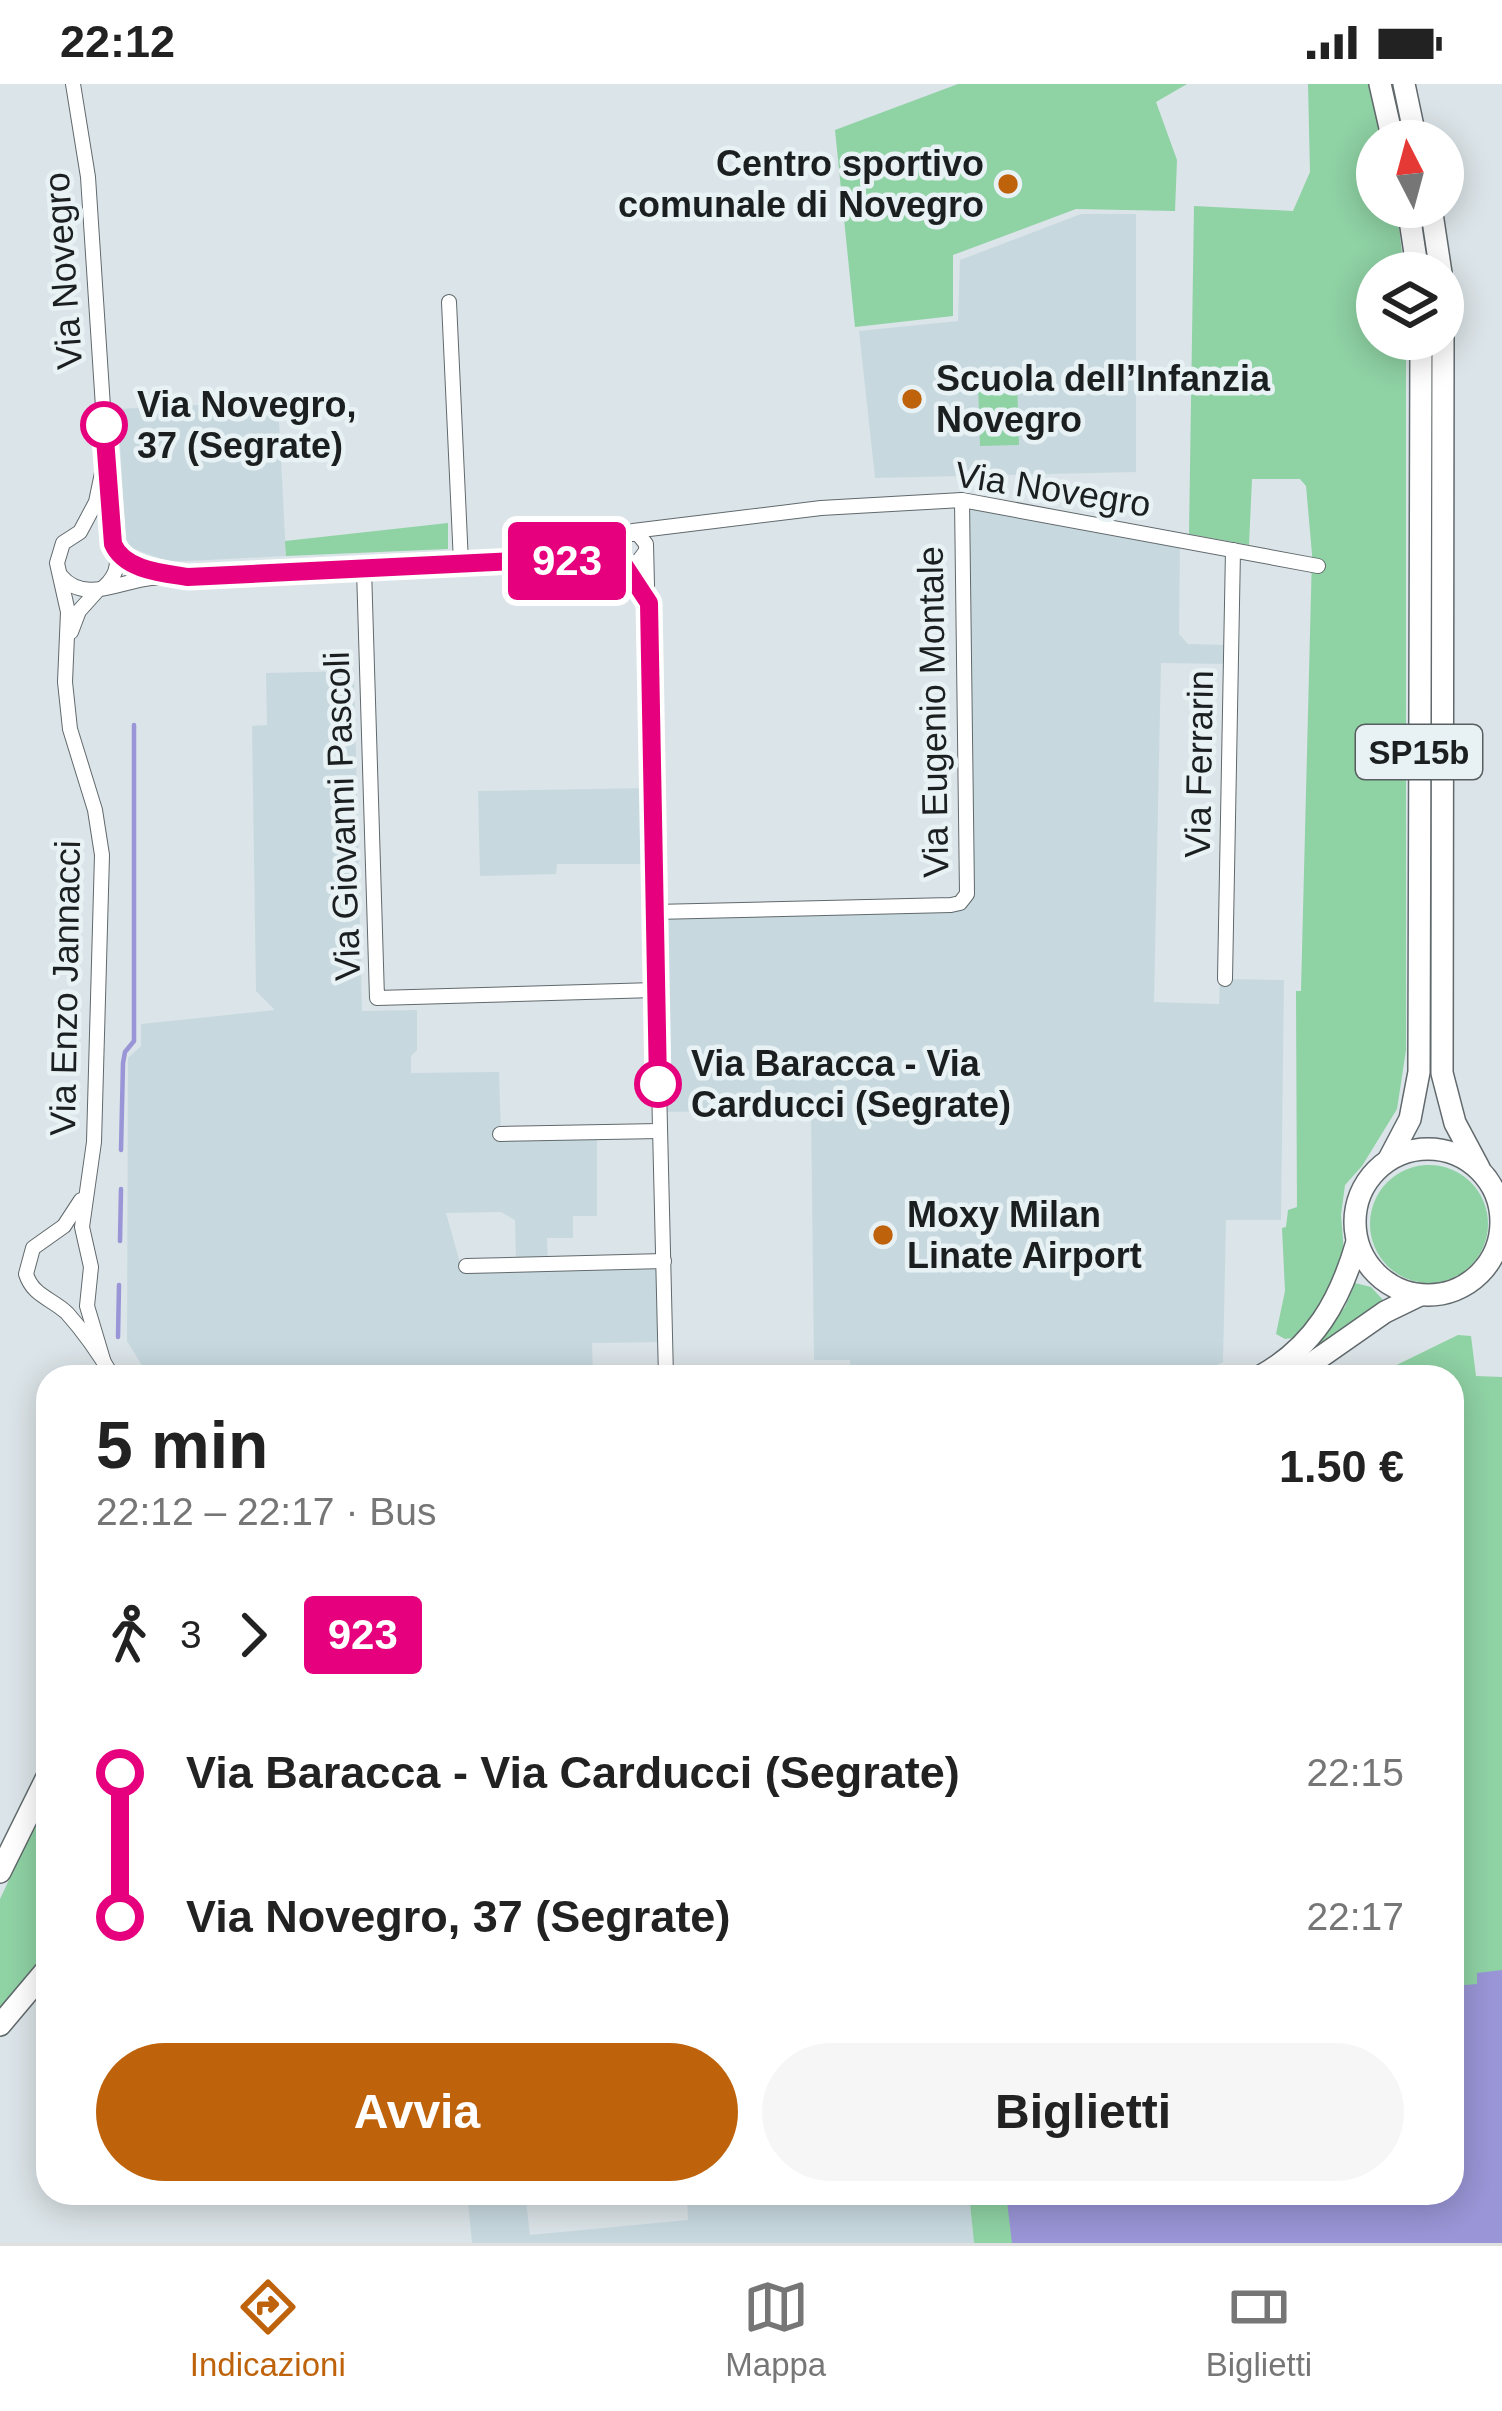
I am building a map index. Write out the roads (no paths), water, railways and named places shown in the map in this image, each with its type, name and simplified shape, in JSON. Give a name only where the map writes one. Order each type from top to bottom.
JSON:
[{"type":"main road","points":[[1380,84],[1388,120]]},
{"type":"main road","points":[[1404,84],[1412,120]]},
{"type":"main road","name":"SP15b","points":[[1278,1365],[1297,1353],[1323,1322],[1342,1287],[1357,1243],[1354,1216],[1361,1189],[1389,1159],[1410,1119],[1419,1072],[1420,360]]},
{"type":"main road","name":"SP15b","points":[[1309,1365],[1384,1312],[1420,1295],[1465,1285],[1497,1248],[1501,1232],[1498,1200],[1455,1123],[1442,1073],[1443,360]]},
{"type":"main road","points":[[1389,1159],[1420,1148],[1437,1149],[1479,1168]]},
{"type":"main road","points":[[1357,1243],[1381,1278],[1420,1295]]},
{"type":"main road","points":[[0,1872],[36,1799]]},
{"type":"main road","points":[[0,2025],[36,1982]]},
{"type":"street","name":"Via Novegro","points":[[74,84],[88,178],[116,549],[116,573],[102,588]]},
{"type":"street","points":[[449,302],[461,563]]},
{"type":"street","name":"Via Novegro","points":[[80,532],[97,502],[106,454]]},
{"type":"street","name":"Via Novegro","points":[[536,560],[625,532],[821,508],[962,500],[1318,566]]},
{"type":"street","name":"Via Eugenio Montale","points":[[654,912],[960,903],[967,894],[962,500]]},
{"type":"street","name":"Via Novegro","points":[[646,548],[664,534],[704,522]]},
{"type":"street","name":"Via Novegro","points":[[188,577],[144,568],[96,531],[69,537],[60,549],[62,576],[79,590],[142,579],[188,577],[364,569],[536,560],[620,561]]},
{"type":"street","points":[[649,603],[613,546],[625,532],[640,535],[646,548],[649,603],[666,1365]]},
{"type":"street","points":[[620,561],[635,564],[646,548]]},
{"type":"street","name":"Via Ferrarin","points":[[1225,980],[1233,550]]},
{"type":"street","name":"Via Giovanni Pascoli","points":[[364,569],[377,998],[656,989]]},
{"type":"street","name":"Via Enzo Jannacci","points":[[62,576],[69,637],[65,682],[70,729],[95,810],[101,855],[94,1142],[82,1227],[92,1267],[86,1286],[90,1319],[107,1365]]},
{"type":"street","points":[[69,637],[80,611],[102,588]]},
{"type":"street","points":[[500,1134],[659,1131]]},
{"type":"street","name":"Via Enzo Jannacci","points":[[87,1190],[69,1220],[33,1248],[26,1268],[33,1289],[72,1319],[105,1365]]},
{"type":"street","points":[[50,1237],[71,1238],[84,1248]]},
{"type":"street","points":[[466,1266],[664,1261]]},
{"type":"street","points":[[52,1301],[74,1298],[86,1286]]},
{"type":"waterway","points":[[121,1150],[123,1063],[134,1041],[134,725]]},
{"type":"waterway","points":[[120,1241],[121,1189]]},
{"type":"waterway","points":[[118,1337],[119,1285]]},
{"type":"place","name":"Centro sportivo comunale di Novegro","points":[[1008,184]]},
{"type":"place","name":"Scuola dell’Infanzia Novegro","points":[[912,399]]},
{"type":"place","name":"Via Novegro, 37 (Segrate)","points":[[104,425]]},
{"type":"place","name":"Via Baracca - Via Carducci (Segrate)","points":[[658,1084]]},
{"type":"place","name":"Moxy Milan Linate Airport","points":[[883,1235]]}]
